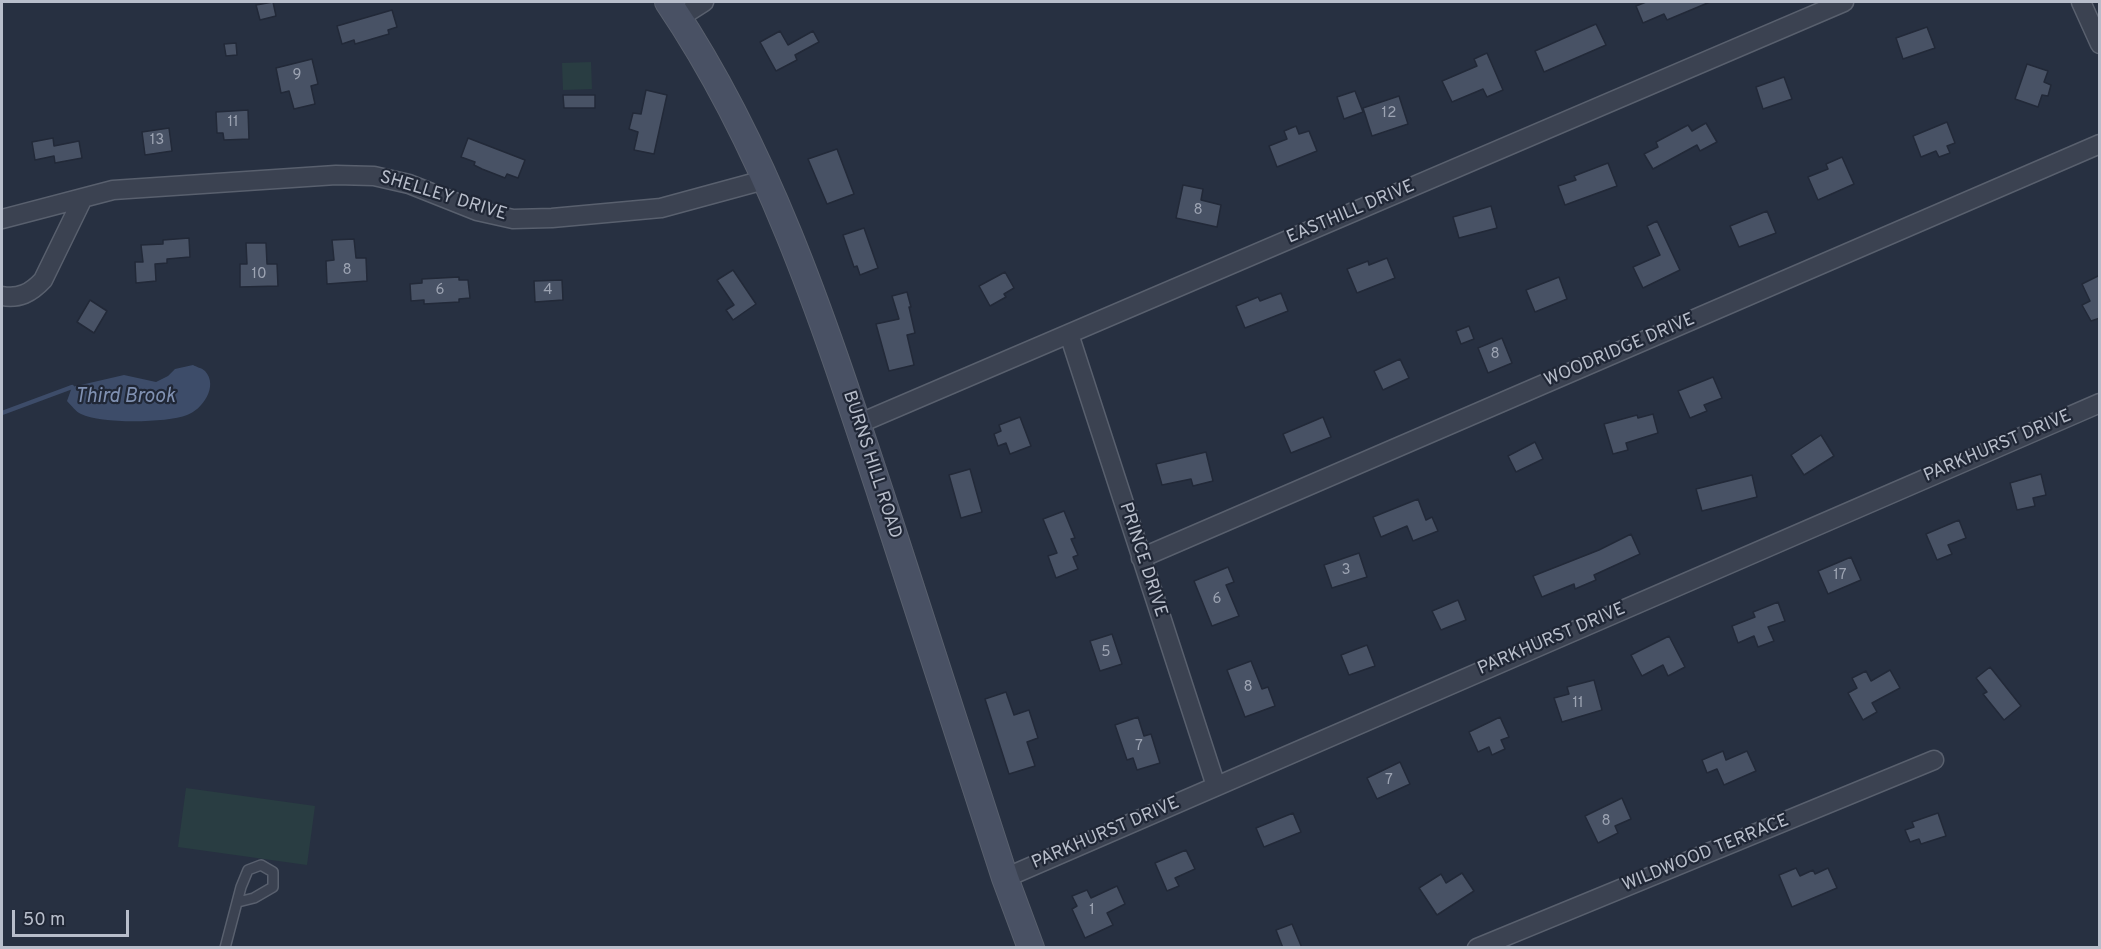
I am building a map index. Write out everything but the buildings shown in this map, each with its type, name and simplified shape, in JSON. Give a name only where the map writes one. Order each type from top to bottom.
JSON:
[{"type":"street","points":[[674,10],[704,2]]},
{"type":"street","name":"EASTHILL DRIVE","points":[[858,424],[1844,2]]},
{"type":"street","points":[[2081,2],[2100,44]]},
{"type":"street","name":"BURNS HILL ROAD","points":[[674,10],[734,115],[812,290],[1030,948]]},
{"type":"street","name":"WOODRIDGE DRIVE","points":[[1142,558],[2100,144]]},
{"type":"street","name":"SHELLEY DRIVE","points":[[2,219],[125,189],[336,175],[374,176],[409,184],[477,211],[513,219],[552,218],[661,208],[764,180]]},
{"type":"street","points":[[2,296],[10,298],[23,296],[34,290],[43,280],[83,198]]},
{"type":"street","name":"PRINCE DRIVE","points":[[1069,334],[1216,786]]},
{"type":"street","name":"PARKHURST DRIVE","points":[[1005,878],[2100,403]]},
{"type":"street","name":"WILDWOOD TERRACE","points":[[1477,948],[1934,760]]},
{"type":"lane","points":[[225,948],[241,887],[248,870],[261,865],[273,872],[273,888],[238,903]]},
{"type":"green space","points":[[591,62],[592,89],[563,90],[562,63]]},
{"type":"green space","points":[[186,788],[315,806],[307,865],[178,847]]},
{"type":"water","name":"Third Brook","points":[[193,365],[205,371],[209,377],[207,397],[193,412],[177,418],[150,421],[103,420],[81,414],[67,401],[72,387],[124,375],[156,382],[168,376],[175,369]]},
{"type":"waterway","name":"Third Brook","points":[[2,413],[72,387]]}]
